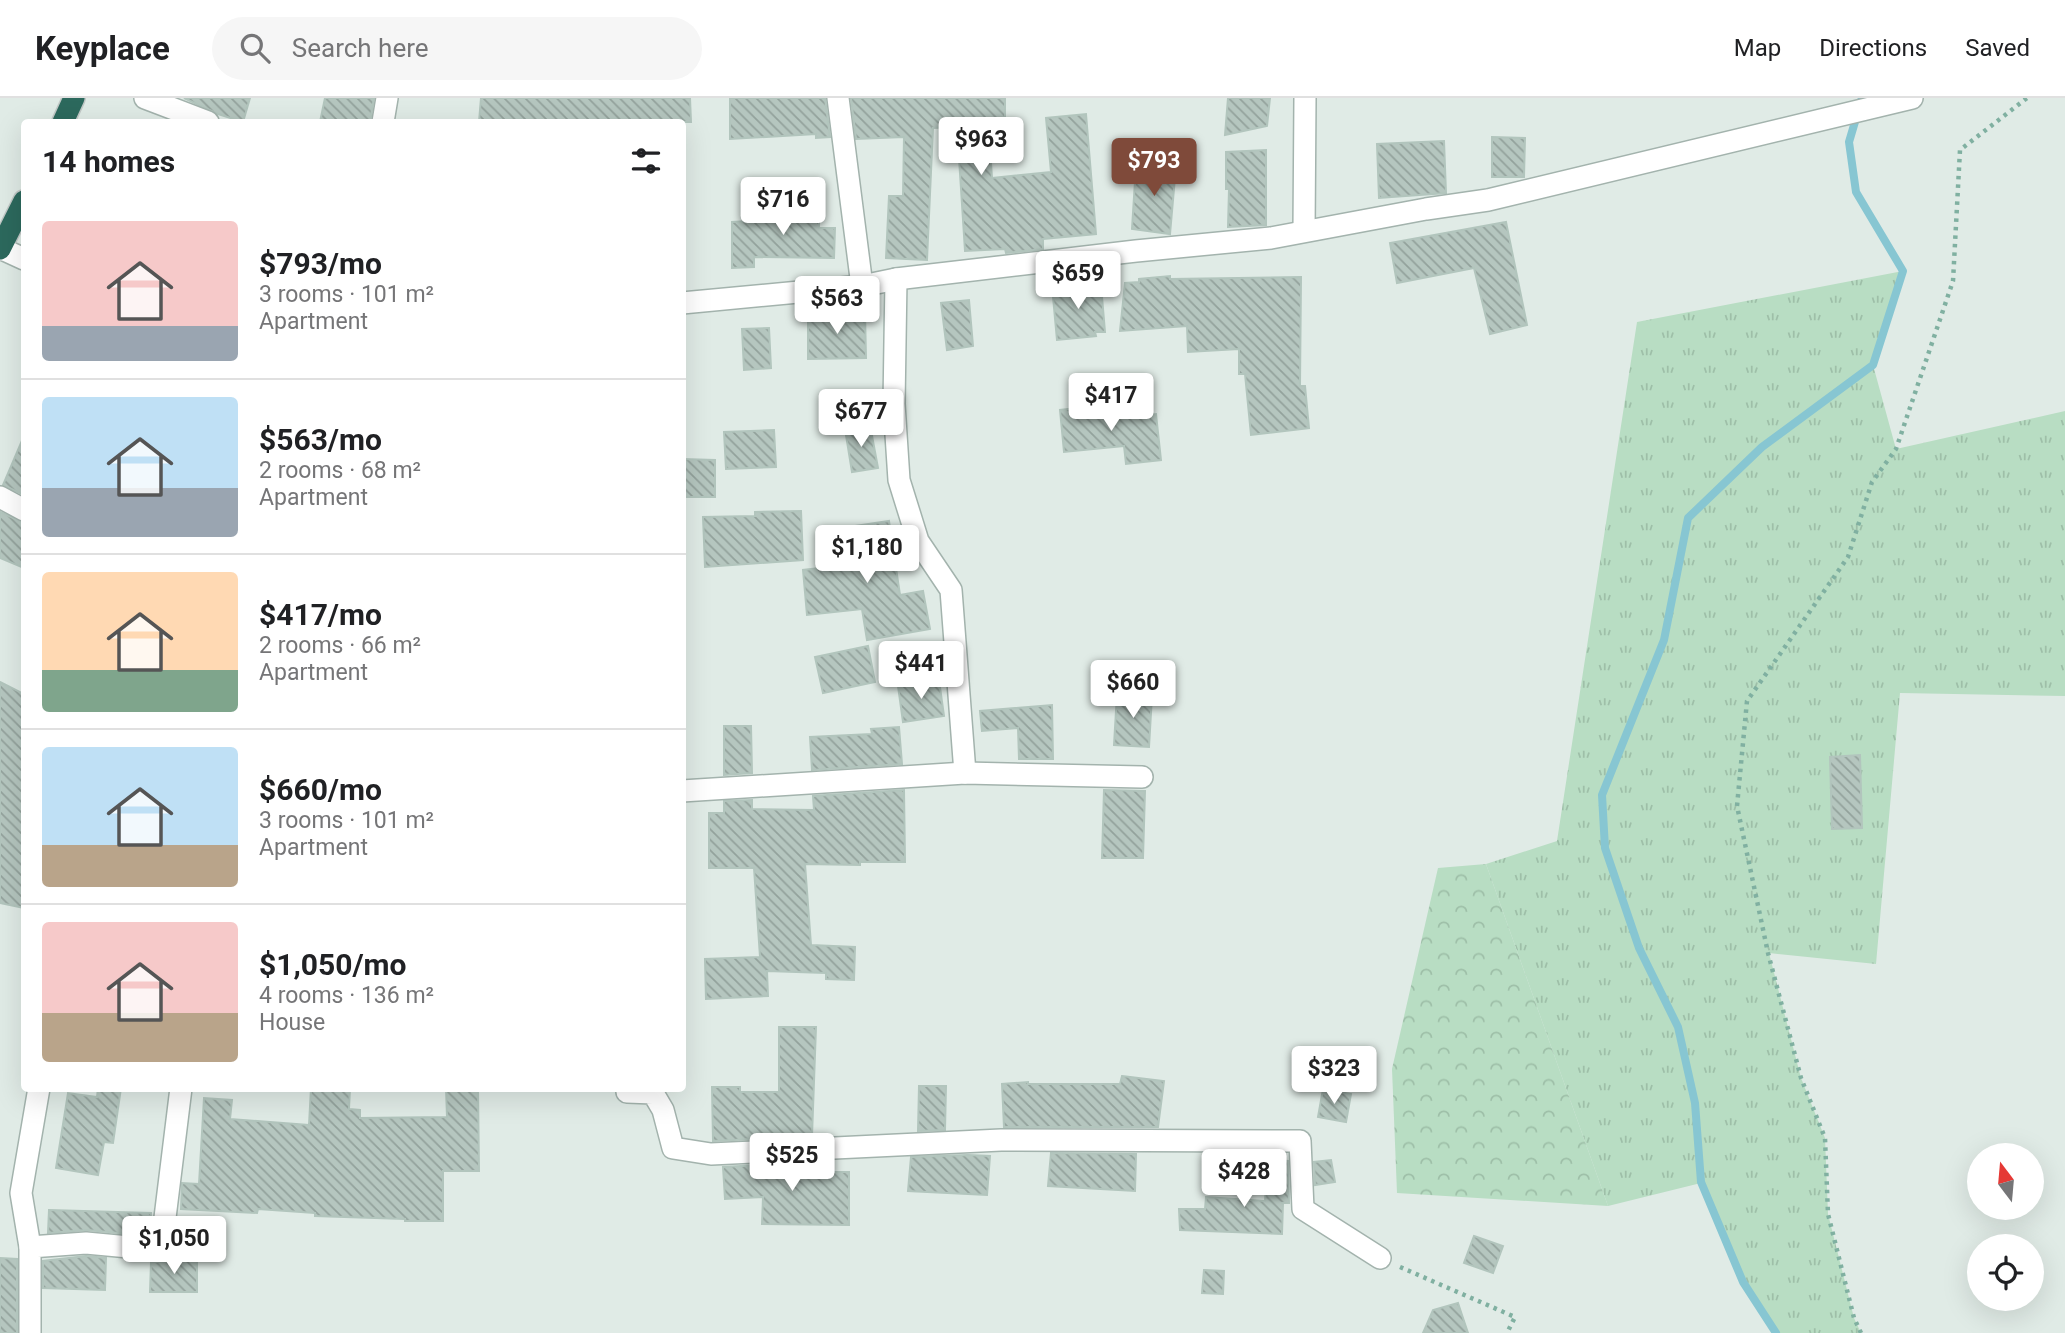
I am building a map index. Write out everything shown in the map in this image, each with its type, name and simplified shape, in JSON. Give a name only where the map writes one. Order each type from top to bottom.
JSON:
[{"type":"highway","points":[[64,119],[74,98]]},
{"type":"highway","points":[[0,248],[21,207]]},
{"type":"street","points":[[145,98],[200,119]]},
{"type":"street","points":[[384,119],[387,98]]},
{"type":"street","points":[[838,98],[862,286]]},
{"type":"street","points":[[1304,232],[1305,98]]},
{"type":"street","points":[[686,303],[862,286],[897,279],[1271,238],[1488,200],[1912,98]]},
{"type":"street","points":[[0,248],[21,258]]},
{"type":"street","points":[[897,279],[894,404],[899,480],[918,541],[951,590],[965,773]]},
{"type":"street","points":[[0,497],[21,508]]},
{"type":"street","points":[[686,791],[965,773],[1142,777]]},
{"type":"street","points":[[30,1333],[30,1247],[21,1193],[38,1092]]},
{"type":"street","points":[[30,1247],[86,1243],[161,1250],[181,1092]]},
{"type":"street","points":[[627,1092],[653,1093],[663,1110],[673,1148],[711,1154],[1001,1140],[1300,1141],[1303,1209],[1380,1258]]},
{"type":"path","points":[[1861,1333],[1854,1318],[1828,1214],[1825,1138],[1801,1078],[1768,953],[1737,806],[1747,701],[1848,557],[1872,482],[1896,449],[1953,281],[1960,150],[2027,98]]},
{"type":"path","points":[[1380,1258],[1515,1317],[1507,1333]]},
{"type":"green space","points":[[1903,271],[1873,365],[1896,449],[2065,411],[2065,696],[1900,693],[1876,964],[1769,953],[1801,1078],[1825,1138],[1828,1214],[1854,1318],[1861,1333],[1776,1333],[1743,1282],[1701,1183],[1608,1206],[1486,864],[1557,841],[1637,322]]},
{"type":"green space","points":[[1486,864],[1608,1206],[1397,1193],[1392,1069],[1438,868]]},
{"type":"building","points":[[184,98],[250,98],[244,119],[218,114]]},
{"type":"building","points":[[325,98],[374,98],[370,119],[321,119]]},
{"type":"building","points":[[481,98],[690,98],[691,122],[686,122],[686,119],[479,119]]},
{"type":"building","points":[[730,98],[825,98],[830,137],[816,138],[816,134],[730,139]]},
{"type":"building","points":[[851,98],[1005,98],[1005,118],[988,118],[992,178],[1051,172],[1046,118],[1086,114],[1096,234],[1043,239],[1043,249],[1006,253],[1005,249],[965,251],[957,127],[933,128],[927,260],[886,258],[889,196],[903,196],[904,137],[856,139]]},
{"type":"building","points":[[1228,98],[1270,98],[1267,126],[1225,135]]},
{"type":"building","points":[[1492,137],[1525,138],[1524,177],[1492,177]]},
{"type":"building","points":[[1444,141],[1446,193],[1379,198],[1377,144]]},
{"type":"building","points":[[1266,150],[1266,225],[1228,227],[1226,152]]},
{"type":"building","points":[[1136,165],[1176,166],[1170,234],[1132,229]]},
{"type":"building","points":[[784,204],[819,205],[819,228],[835,228],[834,258],[754,257],[754,267],[732,268],[732,222],[784,219]]},
{"type":"building","points":[[1506,222],[1527,325],[1490,334],[1474,268],[1397,283],[1390,243]]},
{"type":"building","points":[[1170,276],[1170,279],[1301,277],[1300,386],[1305,386],[1309,428],[1251,435],[1245,374],[1239,374],[1239,349],[1188,352],[1187,326],[1120,331],[1125,283]]},
{"type":"building","points":[[1090,282],[1091,285],[1101,285],[1105,332],[1095,332],[1096,336],[1057,340],[1052,286]]},
{"type":"building","points":[[969,300],[973,346],[947,350],[941,303]]},
{"type":"building","points":[[865,312],[866,358],[808,359],[808,313]]},
{"type":"building","points":[[769,328],[771,368],[744,370],[742,329]]},
{"type":"building","points":[[1105,405],[1107,419],[1156,414],[1161,460],[1126,464],[1124,446],[1064,452],[1060,410]]},
{"type":"building","points":[[870,425],[878,468],[852,472],[845,429]]},
{"type":"building","points":[[774,430],[776,467],[726,469],[724,432]]},
{"type":"building","points":[[21,443],[21,494],[3,485]]},
{"type":"building","points":[[686,459],[715,460],[715,497],[686,497]]},
{"type":"building","points":[[801,511],[803,560],[705,567],[703,517],[755,516],[755,512]]},
{"type":"building","points":[[0,512],[21,522],[21,567],[0,558]]},
{"type":"building","points":[[889,521],[900,595],[923,591],[930,629],[867,640],[862,609],[807,615],[803,570],[846,565],[841,528]]},
{"type":"building","points":[[868,646],[875,682],[823,693],[815,657]]},
{"type":"building","points":[[939,680],[944,716],[903,722],[898,686]]},
{"type":"building","points":[[0,682],[21,692],[21,907],[0,903]]},
{"type":"building","points":[[1117,694],[1152,696],[1149,747],[1114,745]]},
{"type":"building","points":[[1052,705],[1053,759],[1019,759],[1018,728],[982,731],[980,711]]},
{"type":"building","points":[[724,726],[751,726],[752,773],[724,775]]},
{"type":"building","points":[[899,727],[902,764],[812,770],[810,737],[872,734],[871,729]]},
{"type":"building","points":[[1860,755],[1862,828],[1832,829],[1830,757]]},
{"type":"building","points":[[904,790],[905,862],[805,864],[811,945],[855,947],[854,980],[826,979],[826,973],[767,971],[768,996],[706,999],[705,959],[760,957],[754,868],[709,868],[709,813],[724,813],[724,801],[752,800],[752,809],[814,810],[813,796]]},
{"type":"building","points":[[1104,790],[1145,791],[1143,858],[1102,858]]},
{"type":"building","points":[[779,1027],[816,1027],[812,1136],[713,1141],[712,1087],[740,1087],[740,1092],[779,1092]]},
{"type":"building","points":[[1122,1076],[1164,1081],[1158,1127],[1004,1127],[1002,1084],[1120,1084]]},
{"type":"building","points":[[919,1086],[946,1086],[945,1130],[918,1131]]},
{"type":"building","points":[[1323,1089],[1351,1094],[1346,1122],[1318,1117]]},
{"type":"building","points":[[98,1092],[120,1092],[113,1143],[104,1142],[98,1175],[56,1168],[68,1093],[97,1097]]},
{"type":"building","points":[[311,1092],[350,1092],[349,1109],[360,1110],[360,1118],[447,1117],[446,1092],[478,1092],[479,1171],[443,1171],[443,1221],[315,1216],[315,1213],[258,1209],[257,1213],[181,1209],[182,1183],[199,1184],[204,1098],[232,1100],[230,1119],[309,1125]]},
{"type":"building","points":[[1051,1153],[1136,1154],[1135,1191],[1048,1186]]},
{"type":"building","points":[[990,1156],[987,1195],[908,1191],[911,1157]]},
{"type":"building","points":[[1268,1160],[1288,1161],[1289,1203],[1283,1203],[1282,1234],[1180,1230],[1179,1209],[1205,1209],[1206,1197],[1265,1201]]},
{"type":"building","points":[[1331,1160],[1335,1182],[1315,1185],[1314,1162]]},
{"type":"building","points":[[812,1162],[811,1172],[849,1172],[849,1225],[762,1224],[763,1197],[725,1199],[723,1167]]},
{"type":"building","points":[[49,1210],[151,1213],[150,1236],[87,1230],[48,1233]]},
{"type":"building","points":[[1474,1236],[1503,1246],[1493,1273],[1464,1263]]},
{"type":"building","points":[[86,1256],[106,1258],[105,1290],[43,1288],[43,1261]]},
{"type":"building","points":[[0,1258],[17,1259],[17,1333],[0,1333]]},
{"type":"building","points":[[171,1258],[197,1259],[197,1292],[150,1292],[151,1262],[166,1262]]},
{"type":"building","points":[[1204,1270],[1224,1271],[1223,1294],[1202,1293]]},
{"type":"building","points":[[1458,1303],[1468,1333],[1423,1333],[1433,1310]]},
{"type":"waterway","points":[[1776,1333],[1743,1282],[1701,1182],[1695,1103],[1678,1027],[1639,948],[1605,848],[1602,795],[1664,640],[1688,518],[1762,447],[1873,365],[1903,271],[1856,192],[1849,142],[1862,98]]}]
